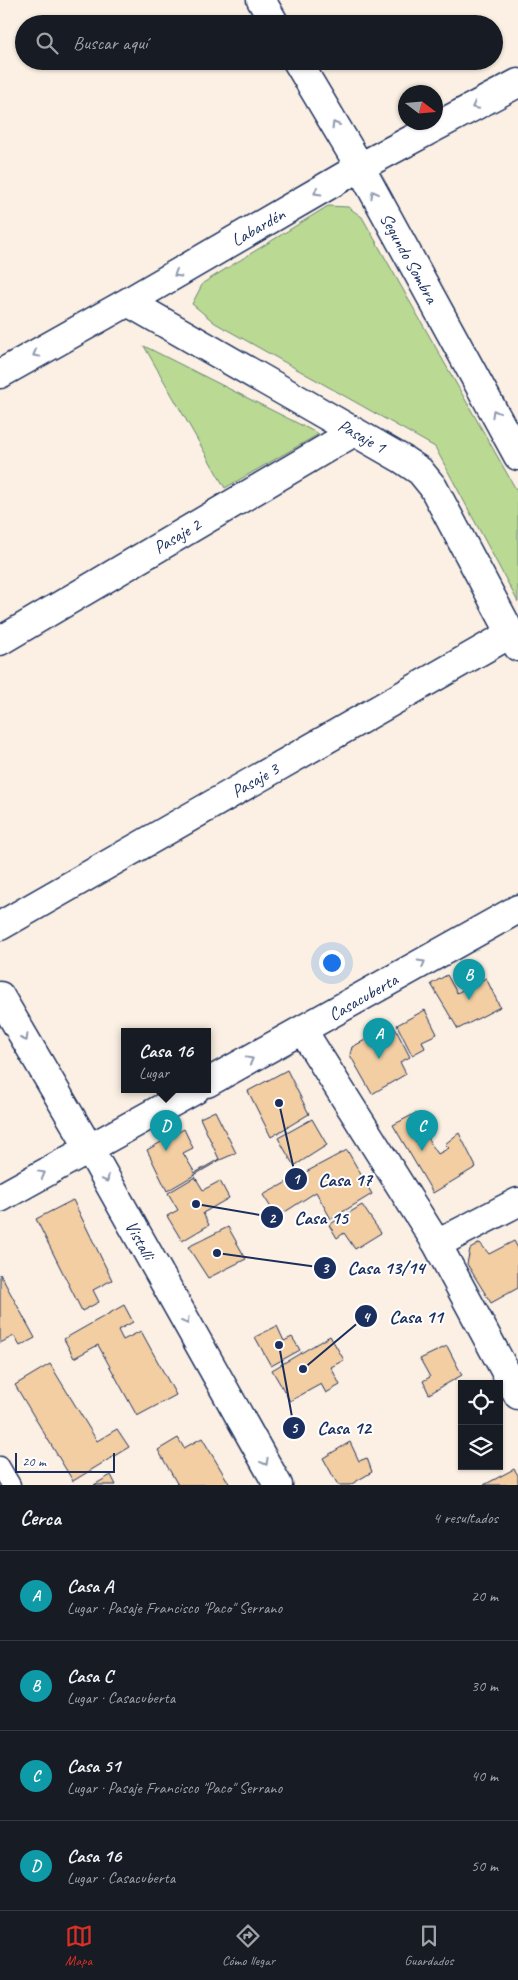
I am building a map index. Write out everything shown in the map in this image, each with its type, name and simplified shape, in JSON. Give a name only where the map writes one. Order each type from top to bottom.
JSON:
[{"type":"street","points":[[261,0],[270,15]]},
{"type":"street","name":"Segundo Sombra","points":[[302,70],[360,167],[518,456]]},
{"type":"street","name":"Labardén","points":[[0,374],[360,167],[518,83]]},
{"type":"street","name":"Pasaje 1","points":[[128,302],[420,471],[433,487],[514,640]]},
{"type":"street","name":"Pasaje 2","points":[[0,641],[354,432]]},
{"type":"street","name":"Pasaje 3","points":[[0,926],[514,640]]},
{"type":"street","name":"Casacuberta","points":[[211,1081],[518,909]]},
{"type":"street","name":"Vistalli","points":[[0,996],[89,1148],[278,1485]]},
{"type":"street","points":[[303,1031],[437,1244],[518,1395]]},
{"type":"street","points":[[0,1198],[190,1093]]},
{"type":"street","points":[[437,1244],[518,1202]]},
{"type":"lane","points":[[0,1466],[11,1485]]},
{"type":"green space","points":[[328,206],[348,207],[362,217],[518,493],[518,602],[435,447],[215,323],[192,304],[203,283]]},
{"type":"green space","points":[[144,346],[319,434],[225,488]]},
{"type":"building","points":[[447,975],[457,993],[486,978],[500,1007],[458,1029],[431,984]]},
{"type":"building","points":[[425,1010],[437,1034],[422,1041],[425,1048],[412,1055],[397,1025]]},
{"type":"building","points":[[395,1028],[410,1057],[400,1062],[406,1074],[372,1094],[350,1055],[352,1047],[367,1039],[370,1043]]},
{"type":"building","points":[[287,1070],[309,1114],[271,1137],[248,1091]]},
{"type":"building","points":[[215,1111],[236,1153],[220,1160],[167,1191],[147,1150],[184,1129],[193,1148],[183,1153],[195,1173],[219,1159],[200,1118]]},
{"type":"building","points":[[416,1113],[425,1129],[413,1136],[416,1142],[426,1136],[438,1154],[449,1148],[445,1144],[459,1133],[476,1167],[433,1193],[393,1125]]},
{"type":"building","points":[[312,1119],[327,1145],[294,1166],[278,1138]]},
{"type":"building","points":[[347,1150],[372,1194],[331,1219],[316,1192],[277,1217],[263,1195]]},
{"type":"building","points":[[195,1177],[203,1190],[220,1181],[229,1198],[203,1213],[209,1225],[182,1241],[167,1216],[178,1210],[168,1193]]},
{"type":"building","points":[[73,1200],[112,1280],[93,1290],[99,1302],[82,1311],[36,1219]]},
{"type":"building","points":[[362,1205],[381,1233],[355,1249],[344,1233],[337,1238],[329,1225]]},
{"type":"building","points":[[228,1227],[246,1259],[208,1278],[188,1247]]},
{"type":"building","points":[[514,1241],[518,1248],[518,1288],[491,1303],[467,1264],[470,1249],[480,1243],[489,1254]]},
{"type":"building","points":[[0,1274],[35,1338],[20,1346],[14,1336],[0,1343]]},
{"type":"building","points":[[124,1305],[133,1322],[118,1330],[123,1340],[141,1331],[176,1395],[137,1416],[98,1345],[74,1358],[64,1339]]},
{"type":"building","points":[[277,1326],[284,1341],[292,1337],[300,1350],[271,1366],[255,1337]]},
{"type":"building","points":[[330,1336],[344,1360],[331,1367],[340,1385],[326,1393],[321,1384],[290,1401],[272,1370]]},
{"type":"building","points":[[447,1346],[462,1375],[429,1394],[423,1381],[430,1377],[420,1359]]},
{"type":"building","points":[[50,1364],[97,1441],[117,1429],[129,1447],[73,1481],[15,1385]]},
{"type":"building","points":[[178,1438],[184,1448],[202,1438],[230,1485],[178,1485],[158,1450]]},
{"type":"building","points":[[350,1442],[359,1461],[367,1458],[372,1472],[350,1485],[338,1485],[323,1458]]},
{"type":"building","points":[[514,1469],[518,1475],[518,1485],[484,1485]]},
{"type":"building","points":[[111,1475],[116,1485],[94,1485]]},
{"type":"place","name":"Casa C","points":[[469,1000]]},
{"type":"place","name":"Casa A","points":[[379,1059]]},
{"type":"place","name":"Casa 17","points":[[279,1103]]},
{"type":"place","name":"Casa 16","points":[[166,1151]]},
{"type":"place","name":"Casa 51","points":[[422,1151]]},
{"type":"place","name":"Casa 15","points":[[196,1204]]},
{"type":"place","name":"Casa 13/14","points":[[217,1253]]},
{"type":"place","name":"Casa 12","points":[[279,1345]]},
{"type":"place","name":"Casa 11","points":[[303,1369]]}]
